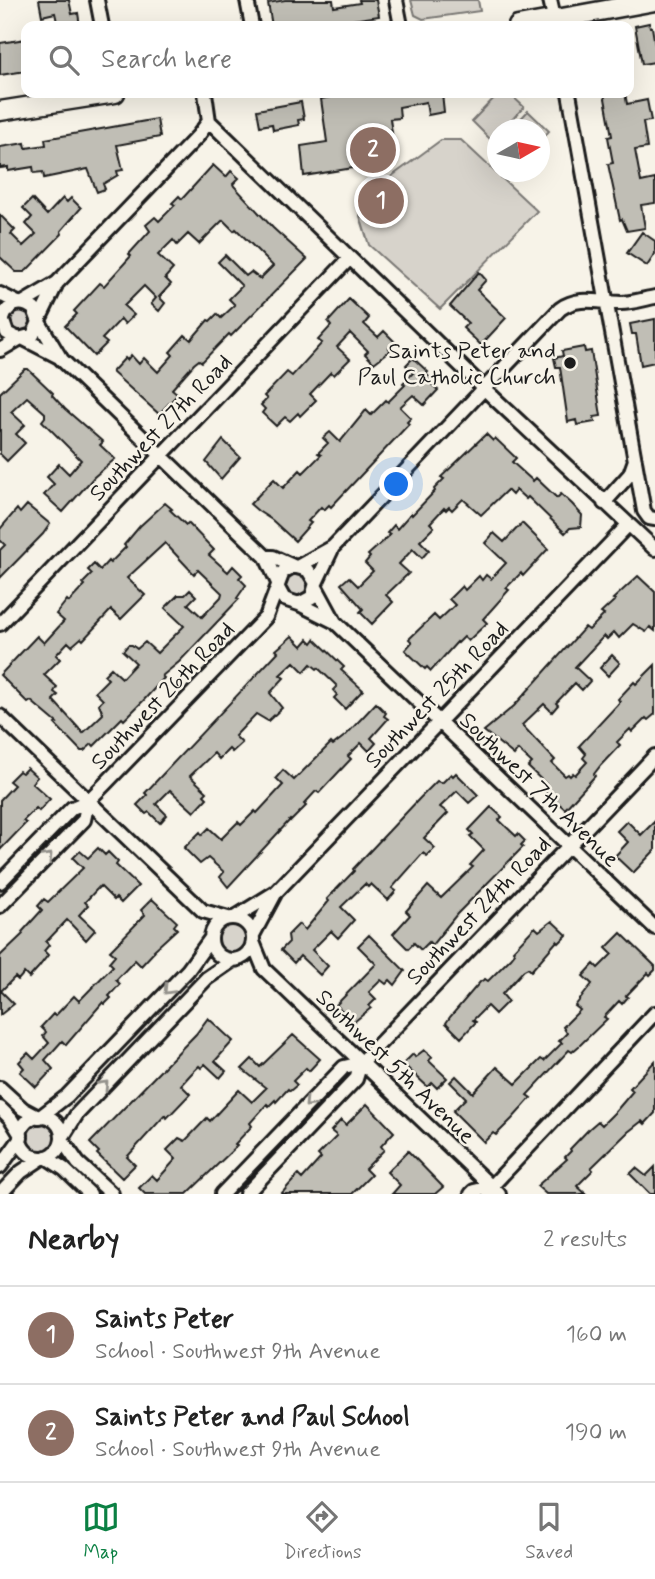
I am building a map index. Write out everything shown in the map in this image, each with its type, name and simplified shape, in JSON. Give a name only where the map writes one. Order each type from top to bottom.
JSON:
[{"type":"main road","points":[[565,21],[655,1]]},
{"type":"main road","points":[[0,111],[83,98]]},
{"type":"street","points":[[97,0],[101,21]]},
{"type":"street","points":[[247,0],[251,21]]},
{"type":"street","points":[[396,0],[400,21]]},
{"type":"street","points":[[550,0],[555,21]]},
{"type":"street","points":[[206,98],[209,121],[655,550]]},
{"type":"street","points":[[570,98],[644,511],[652,519]]},
{"type":"street","points":[[0,350],[36,331],[57,284],[198,136],[209,121]]},
{"type":"street","name":"Southwest 27th Road","points":[[0,624],[350,258]]},
{"type":"street","points":[[57,284],[8,308],[1,321],[10,336],[22,339],[61,359]]},
{"type":"street","points":[[0,294],[34,309],[61,359],[266,557],[284,599],[297,604],[309,600],[333,547]]},
{"type":"street","points":[[278,586],[283,572],[333,547],[566,305],[587,300],[627,303],[655,297]]},
{"type":"street","points":[[604,503],[630,474],[635,460]]},
{"type":"street","name":"Southwest 25th Road","points":[[231,918],[276,892],[438,720],[628,525]]},
{"type":"street","points":[[266,557],[308,570],[316,585]]},
{"type":"street","name":"Southwest 7th Avenue","points":[[316,585],[335,622]]},
{"type":"street","name":"Southwest 26th Road","points":[[0,882],[72,808],[88,801],[266,617],[278,586]]},
{"type":"street","name":"Southwest 7th Avenue","points":[[297,604],[335,622],[655,928]]},
{"type":"street","name":"Southwest 26th Road","points":[[266,617],[297,604]]},
{"type":"street","points":[[0,716],[203,911],[217,953],[234,959]]},
{"type":"street","name":"Southwest 24th Road","points":[[246,1194],[356,1079],[361,1063],[655,756]]},
{"type":"street","name":"Southwest 26th Road","points":[[0,906],[84,820],[88,801]]},
{"type":"street","name":"Southwest 25th Road","points":[[253,938],[276,892]]},
{"type":"street","points":[[1,1194],[22,1172],[57,1151],[79,1111],[207,978],[247,953],[253,938],[246,923],[203,911]]},
{"type":"street","points":[[0,1167],[21,1136],[26,1123],[39,1117],[67,1096],[188,970],[216,925],[231,918]]},
{"type":"street","name":"Southwest 5th Avenue","points":[[253,938],[264,969]]},
{"type":"street","name":"Southwest 5th Avenue","points":[[234,959],[264,969],[493,1192]]},
{"type":"street","points":[[471,1194],[474,1191],[493,1192],[655,1013]]},
{"type":"street","name":"Southwest 24th Road","points":[[222,1194],[344,1067],[361,1063]]},
{"type":"street","points":[[0,1088],[23,1109],[39,1117],[51,1119],[57,1124],[72,1156],[112,1194]]},
{"type":"street","points":[[0,1108],[11,1119],[27,1152],[64,1169],[90,1194]]},
{"type":"shaded area","points":[[411,0],[478,0],[480,11],[423,19],[415,15]]},
{"type":"shaded area","points":[[494,98],[514,98],[524,107],[513,119],[487,119],[487,136],[472,121]]},
{"type":"shaded area","points":[[528,111],[536,119],[520,119]]},
{"type":"shaded area","points":[[441,140],[461,140],[487,164],[487,182],[506,182],[537,211],[440,309],[369,245],[360,216],[366,195]]},
{"type":"shaded area","points":[[21,309],[29,313],[33,321],[29,329],[21,333],[13,329],[9,321],[13,313]]},
{"type":"shaded area","points":[[297,573],[306,576],[309,585],[306,594],[297,597],[288,594],[285,585],[288,576]]},
{"type":"shaded area","points":[[232,924],[242,928],[246,938],[242,948],[232,952],[222,948],[218,938],[222,928]]},
{"type":"shaded area","points":[[41,1123],[51,1127],[55,1137],[51,1147],[41,1151],[31,1147],[27,1137],[31,1127]]},
{"type":"building","points":[[39,0],[69,0],[72,14],[78,13],[79,21],[57,21],[55,13],[42,16]]},
{"type":"building","points":[[285,0],[333,0],[334,7],[360,3],[359,0],[376,0],[379,16],[346,21],[271,21],[268,3]]},
{"type":"building","points":[[649,23],[655,45],[655,62],[642,64],[635,26]]},
{"type":"building","points":[[21,40],[21,72],[0,75],[0,43]]},
{"type":"building","points":[[443,98],[444,112],[428,115],[426,102],[399,107],[400,118],[390,119],[396,161],[304,176],[301,146],[327,142],[321,99]]},
{"type":"building","points":[[605,98],[626,98],[627,104],[647,100],[651,121],[643,122],[647,148],[635,150],[641,182],[655,179],[655,203],[641,205],[645,228],[627,231],[622,219],[620,220],[608,164],[613,163],[608,137],[612,136]]},
{"type":"building","points":[[301,102],[304,119],[298,120],[299,125],[273,130],[272,124],[260,126],[257,110]]},
{"type":"building","points":[[157,119],[160,137],[117,145],[123,170],[117,171],[118,175],[103,184],[105,189],[97,192],[88,169],[44,178],[43,172],[34,173],[33,167],[8,171],[8,167],[0,168],[0,147],[25,143],[26,148],[46,145],[45,139]]},
{"type":"building","points":[[213,165],[226,177],[231,171],[239,178],[234,186],[273,228],[307,259],[231,336],[229,334],[202,362],[199,360],[194,364],[172,389],[178,394],[159,414],[112,372],[131,355],[139,364],[144,358],[158,372],[185,335],[191,340],[208,320],[217,314],[221,318],[235,305],[229,299],[242,286],[218,262],[225,255],[246,276],[251,272],[260,279],[273,266],[236,229],[234,231],[223,220],[199,244],[188,234],[177,245],[173,240],[158,255],[173,269],[165,278],[171,284],[159,297],[165,303],[159,311],[151,304],[156,298],[144,286],[124,306],[134,315],[125,324],[121,319],[102,339],[107,343],[94,356],[65,326],[77,314],[74,311],[100,283],[104,286],[131,256],[129,254],[150,231],[146,225],[155,217],[159,221],[175,205],[172,203],[179,196],[182,199]]},
{"type":"building","points":[[63,198],[67,202],[71,198],[81,208],[61,231],[62,234],[27,270],[16,272],[0,257],[0,215],[15,230],[11,234],[23,246],[36,234],[26,224],[32,217],[23,208],[32,199],[47,215]]},
{"type":"building","points":[[642,232],[655,241],[655,254],[647,266],[627,253]]},
{"type":"building","points":[[479,272],[486,280],[477,290],[506,318],[481,345],[463,328],[468,323],[450,306]]},
{"type":"building","points":[[349,299],[369,318],[364,324],[378,337],[384,331],[395,342],[389,348],[391,350],[374,363],[365,354],[368,351],[350,333],[337,347],[350,359],[334,375],[331,372],[310,394],[316,400],[300,416],[298,413],[290,421],[285,417],[276,426],[262,413],[265,409],[261,405],[267,399],[264,396],[287,372],[292,376],[322,343],[318,340],[331,326],[328,322]]},
{"type":"building","points":[[655,319],[655,362],[641,365],[636,334],[632,334],[630,324]]},
{"type":"building","points":[[584,347],[585,352],[591,351],[601,416],[594,417],[595,422],[577,425],[576,420],[568,422],[560,367],[556,367],[554,358],[563,356],[562,351]]},
{"type":"building","points":[[413,358],[428,372],[426,374],[432,380],[429,382],[438,390],[424,405],[413,395],[400,407],[411,418],[407,422],[409,424],[331,507],[329,505],[324,510],[321,507],[295,541],[250,504],[274,479],[283,488],[300,470],[303,473],[321,455],[318,453],[328,443],[323,438],[330,432],[340,442],[366,410],[371,415],[386,400],[388,402],[413,373],[406,365]]},
{"type":"building","points":[[25,369],[103,442],[100,445],[115,459],[94,477],[63,512],[44,495],[54,484],[47,477],[59,464],[69,474],[81,460],[42,421],[45,413],[27,397],[11,412],[25,425],[16,434],[25,443],[7,461],[0,454],[0,393]]},
{"type":"building","points":[[486,434],[493,441],[495,438],[516,458],[512,462],[533,481],[536,478],[557,498],[561,494],[572,504],[582,515],[581,527],[570,528],[565,533],[528,497],[526,499],[516,490],[512,495],[507,490],[481,515],[463,499],[452,510],[449,507],[446,510],[444,508],[430,523],[434,527],[420,541],[429,550],[422,558],[413,549],[399,564],[409,573],[386,595],[393,602],[372,624],[360,612],[363,609],[341,584],[349,577],[358,586],[373,571],[365,563],[370,557],[368,555],[390,535],[387,533],[394,525],[397,529],[411,513],[412,515],[435,491],[444,479],[441,477]]},
{"type":"building","points":[[223,440],[240,457],[221,479],[206,462]]},
{"type":"building","points":[[165,503],[214,550],[209,555],[228,572],[233,566],[242,575],[239,578],[246,585],[237,598],[239,599],[179,662],[162,676],[164,678],[143,701],[94,746],[92,744],[81,751],[55,724],[57,723],[31,701],[28,703],[0,675],[37,636],[44,643],[64,621],[56,614],[67,600],[69,602],[85,585],[83,583],[92,574],[88,570],[94,564],[100,570],[108,561],[110,563],[126,547],[124,545]],"holes":[[[165,543],[194,574],[198,570],[222,593],[221,597],[202,617],[188,604],[196,596],[190,590],[185,595],[178,595],[165,608],[184,626],[157,653],[145,642],[137,649],[128,645],[123,651],[136,663],[122,678],[111,668],[104,675],[108,679],[95,692],[103,700],[99,704],[103,714],[83,733],[53,700],[58,695],[54,692],[57,687],[44,675],[60,659],[56,655],[68,642],[72,646],[81,638],[83,640],[111,610],[121,619],[145,595],[127,578]]]},
{"type":"building","points":[[27,505],[50,524],[0,578],[0,550],[5,545],[0,540],[0,529],[17,509],[20,513]]},
{"type":"building","points":[[522,523],[548,549],[523,576],[521,573],[506,588],[509,590],[483,619],[487,623],[468,641],[464,637],[457,642],[431,671],[427,667],[425,669],[405,650],[412,642],[409,639],[434,615],[439,620],[455,605],[449,599],[462,586],[465,590],[479,576],[482,580],[486,575],[491,579],[506,563],[485,543],[494,533],[504,542]]},
{"type":"building","points":[[638,576],[655,592],[655,631],[650,627],[646,632],[633,624],[619,638],[614,632],[607,639],[604,636],[575,667],[590,681],[582,690],[575,683],[556,703],[558,705],[552,712],[544,704],[522,725],[555,760],[552,763],[565,776],[573,773],[575,775],[587,762],[583,758],[586,754],[579,746],[620,702],[618,699],[655,665],[655,714],[648,720],[646,718],[632,732],[630,729],[617,742],[620,745],[565,809],[545,791],[549,787],[528,767],[532,763],[518,750],[514,755],[484,731],[514,706],[585,627],[589,630],[604,615],[601,613],[615,600],[613,599]]},
{"type":"building","points":[[292,636],[302,646],[308,639],[312,643],[315,639],[344,667],[341,670],[363,690],[345,709],[334,698],[337,695],[333,690],[337,686],[318,668],[311,664],[304,672],[294,662],[280,675],[284,678],[270,693],[282,708],[268,721],[256,714],[235,736],[242,743],[232,752],[229,749],[219,759],[214,753],[190,776],[207,792],[204,795],[207,798],[194,812],[170,790],[156,804],[167,815],[160,823],[149,812],[146,814],[137,805],[147,795],[145,793],[278,652],[276,650]]},
{"type":"building","points":[[612,655],[620,663],[608,676],[600,668]]},
{"type":"building","points":[[376,703],[388,719],[371,738],[376,743],[369,751],[361,743],[348,756],[351,759],[319,793],[316,791],[304,804],[306,806],[228,887],[220,877],[224,872],[208,858],[200,864],[184,848],[200,832],[202,835],[209,828],[221,839],[238,822],[241,825],[255,811],[257,813],[283,785],[276,778],[283,770],[294,780],[331,743],[333,745],[346,735]]},
{"type":"building","points":[[27,768],[37,777],[32,783],[50,799],[39,811],[36,808],[23,821],[26,823],[0,850],[0,800],[14,785],[9,781],[19,771],[22,773]]},
{"type":"building","points":[[456,773],[478,795],[469,803],[457,791],[440,807],[448,813],[424,838],[435,848],[427,856],[423,853],[392,888],[396,891],[388,900],[371,884],[368,887],[365,884],[341,907],[354,920],[338,938],[331,931],[312,950],[328,966],[320,975],[300,956],[294,963],[281,950],[289,942],[288,935],[299,924],[305,930],[353,869],[420,798],[437,781],[442,783]]},
{"type":"building","points":[[491,807],[502,817],[499,820],[525,841],[521,845],[523,847],[457,914],[432,945],[429,942],[421,950],[414,943],[408,949],[393,934],[410,915],[406,911],[428,886],[441,898],[473,867],[470,865],[484,850],[470,836],[473,834],[469,830]]},
{"type":"building","points":[[627,821],[641,835],[655,821],[655,850],[633,873],[615,856],[628,842],[617,831]]},
{"type":"building","points":[[98,848],[105,855],[108,852],[118,862],[116,865],[138,886],[121,903],[100,886],[85,902],[88,905],[79,915],[95,930],[86,940],[67,920],[46,942],[49,945],[44,951],[48,955],[29,978],[24,973],[18,980],[15,977],[1,991],[14,1004],[0,1015],[0,956],[23,934],[42,910],[38,906],[44,899],[48,902],[83,868],[73,858],[80,851],[88,858]]},
{"type":"building","points":[[152,899],[177,922],[174,926],[177,929],[141,966],[135,960],[116,980],[120,984],[109,996],[111,998],[105,1004],[103,1002],[66,1045],[62,1041],[45,1060],[53,1069],[36,1087],[20,1072],[24,1068],[19,1062],[28,1053],[34,1059],[49,1043],[43,1036],[46,1032],[41,1027],[53,1014],[55,1016],[74,996],[79,1001],[113,966],[109,962],[115,955],[110,951],[145,915],[141,910]]},
{"type":"building","points":[[552,921],[567,935],[559,943],[557,941],[531,971],[528,968],[524,970],[502,994],[508,1001],[495,1014],[487,1006],[461,1038],[446,1023],[450,1017],[480,982],[485,979],[488,981],[511,958],[515,953],[513,950],[535,927],[539,931]]},
{"type":"building","points":[[621,933],[655,966],[655,970],[650,975],[648,973],[622,1004],[619,1001],[604,1017],[607,1019],[579,1046],[572,1052],[569,1050],[527,1095],[531,1098],[512,1119],[496,1135],[493,1133],[484,1142],[453,1111],[466,1098],[450,1082],[456,1076],[473,1093],[497,1067],[516,1084],[541,1059],[544,1061],[562,1043],[559,1041],[567,1033],[563,1027],[580,1010],[575,1006],[592,984],[583,976],[594,964],[598,968],[612,954],[606,948]]},
{"type":"building","points":[[369,935],[405,971],[395,985],[390,980],[386,984],[381,980],[369,992],[376,999],[369,1006],[371,1008],[354,1022],[336,1005],[376,964],[358,946]]},
{"type":"building","points":[[208,1018],[233,1041],[215,1061],[226,1071],[220,1078],[205,1064],[191,1074],[181,1085],[190,1094],[167,1118],[165,1115],[127,1157],[135,1165],[122,1178],[97,1154],[99,1152],[90,1143],[196,1034]]},
{"type":"building","points":[[293,1035],[320,1059],[309,1071],[306,1068],[293,1081],[297,1085],[290,1091],[288,1089],[276,1102],[275,1100],[269,1106],[267,1104],[235,1144],[237,1146],[187,1194],[145,1194],[139,1188],[152,1175],[157,1180],[176,1159],[167,1150],[179,1138],[185,1141],[207,1118],[210,1121],[239,1090],[252,1102],[266,1088],[242,1069],[252,1059],[260,1067]]},
{"type":"building","points":[[424,1050],[432,1057],[429,1061],[447,1078],[437,1088],[432,1083],[428,1087],[403,1064],[413,1054],[415,1057]]},
{"type":"building","points":[[655,1061],[655,1113],[645,1124],[642,1121],[628,1132],[591,1168],[593,1170],[577,1186],[586,1194],[546,1194],[537,1186],[567,1159],[565,1157],[570,1149],[590,1128],[598,1121],[602,1125],[616,1111],[633,1091],[630,1088]]},
{"type":"building","points":[[367,1104],[394,1132],[381,1146],[384,1150],[365,1169],[371,1175],[352,1194],[281,1194],[298,1175],[302,1179],[321,1158],[318,1155],[337,1136],[331,1131],[341,1120],[346,1125]]},
{"type":"building","points":[[408,1151],[443,1187],[435,1194],[392,1194],[400,1185],[387,1172]]},
{"type":"building","points":[[655,1167],[655,1194],[650,1194],[630,1174],[636,1168],[646,1176]]},
{"type":"place","name":"Saints Peter and Paul School","points":[[373,150]]},
{"type":"place","name":"Saints Peter","points":[[381,201]]},
{"type":"place","name":"Saints Peter and Paul Catholic Church","points":[[570,363]]}]
